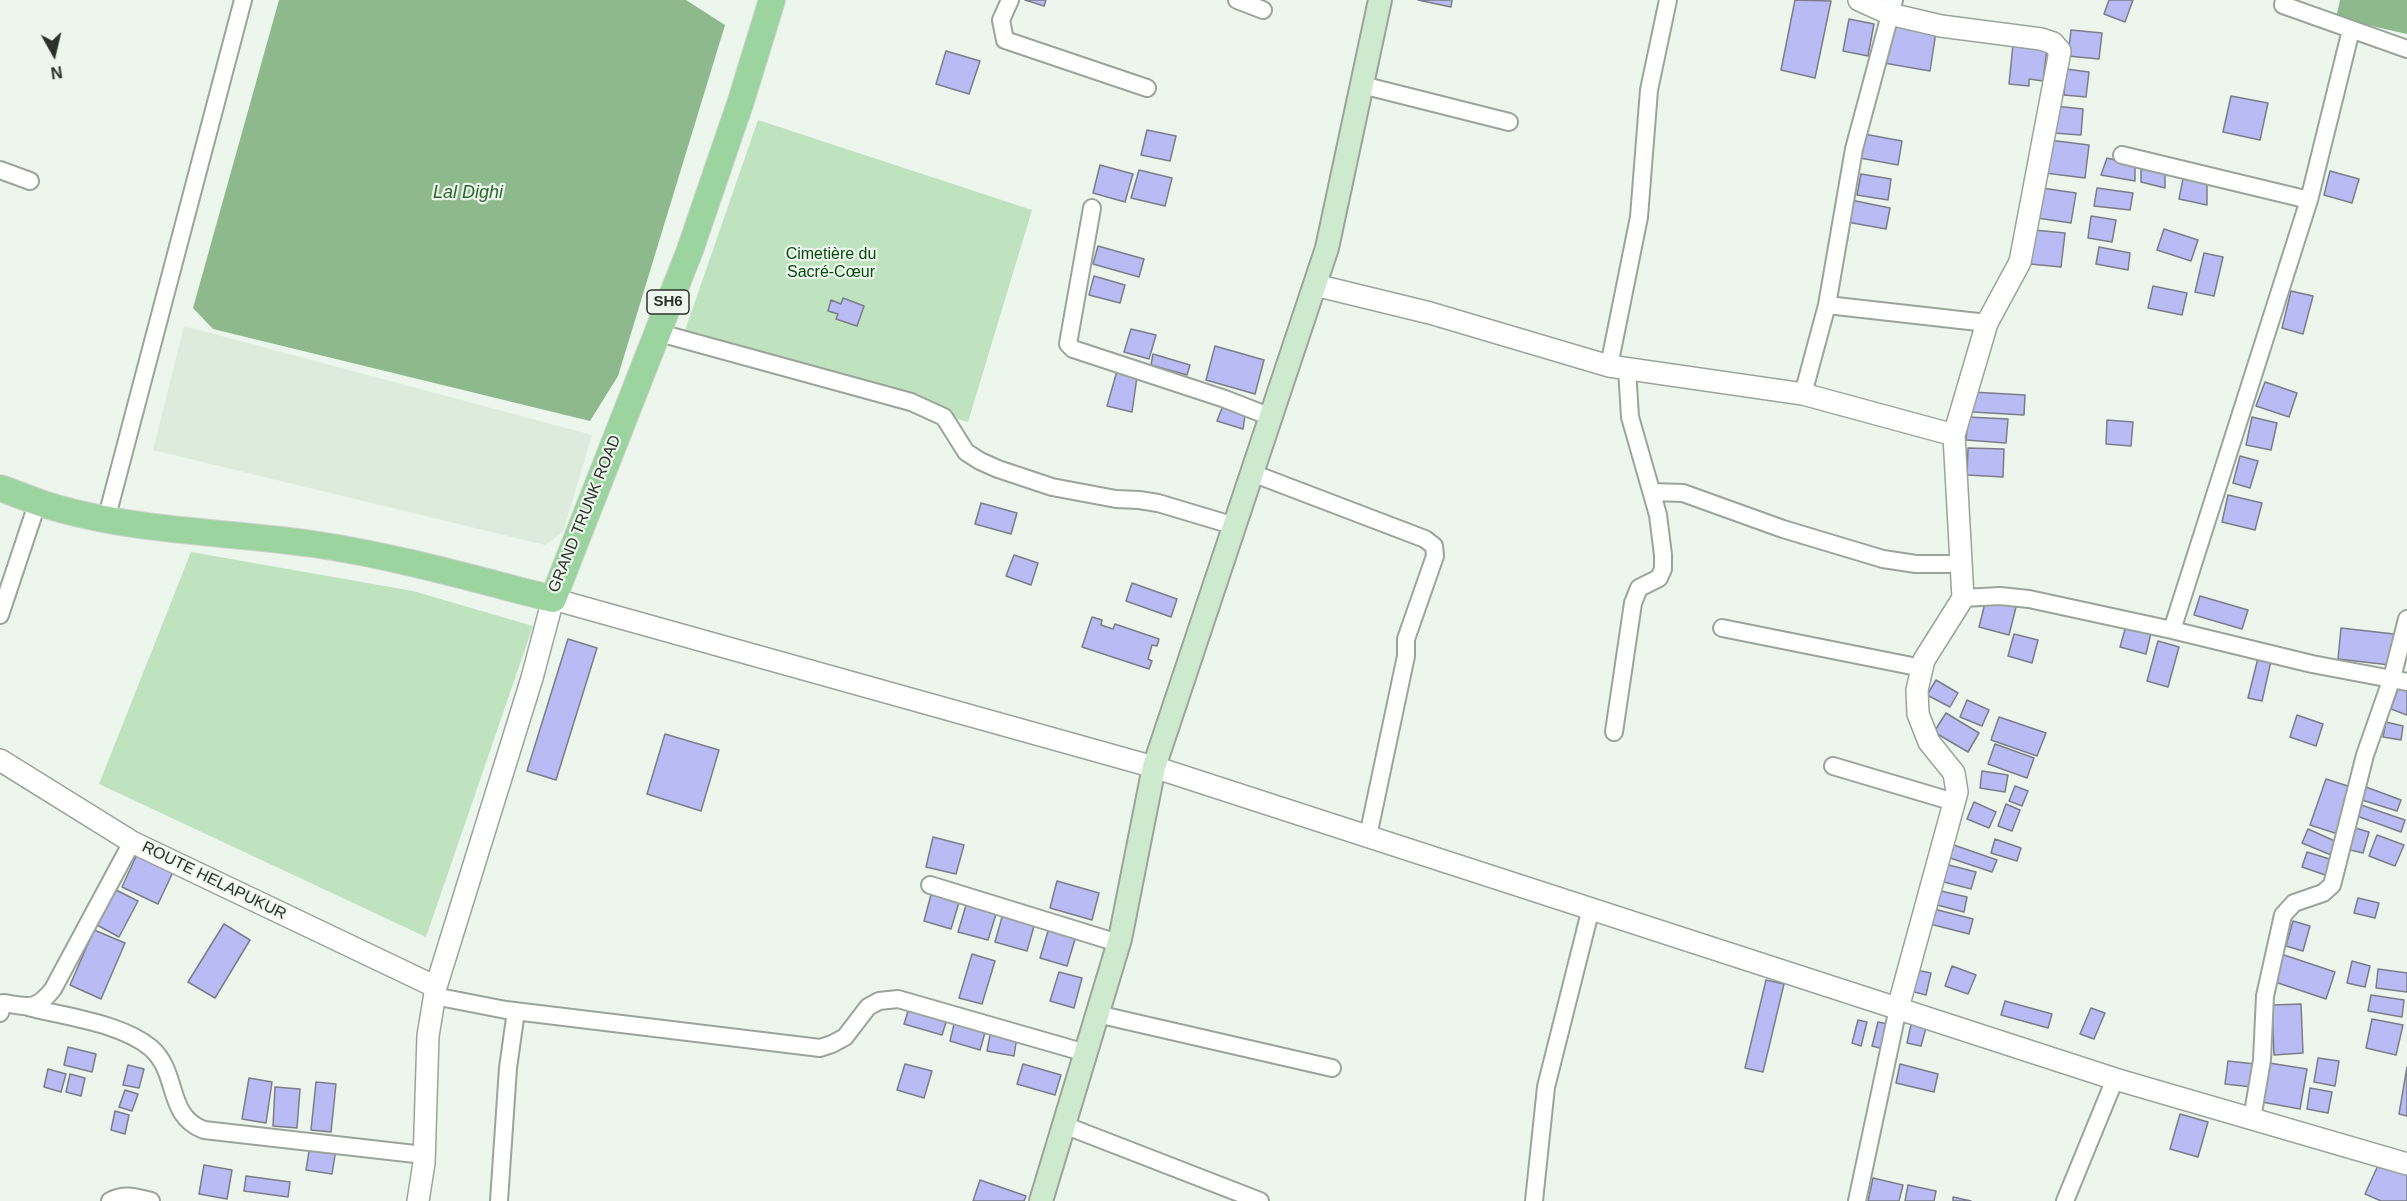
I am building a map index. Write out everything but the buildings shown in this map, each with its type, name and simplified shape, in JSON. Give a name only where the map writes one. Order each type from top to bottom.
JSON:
[{"type":"main road","name":"GRAND TRUNK ROAD","points":[[0,488],[59,509],[106,520],[314,544],[361,552],[554,599],[656,332],[690,250],[734,123],[772,0]]},
{"type":"main road","points":[[1041,1201],[1118,943],[1154,767],[1327,248],[1380,0]]},
{"type":"street","points":[[106,520],[243,0]]},
{"type":"street","points":[[1010,0],[1001,20],[1001,32],[1005,40],[1147,88]]},
{"type":"street","points":[[1237,0],[1263,10]]},
{"type":"street","points":[[1614,732],[1633,603],[1639,588],[1659,578],[1663,569],[1658,515],[1653,492],[1630,417],[1618,367],[1639,217],[1649,90],[1668,0]]},
{"type":"street","points":[[1857,1201],[1898,1008],[1957,792],[1954,773],[1929,742],[1918,714],[1917,690],[1924,660],[1963,598],[1954,435],[1987,322],[2020,262],[2060,51],[2053,43],[2040,39],[1941,26],[1892,7],[1859,0]]},
{"type":"street","points":[[2283,0],[2283,5],[2407,49]]},
{"type":"street","points":[[1803,394],[1827,305],[1854,149],[1892,7]]},
{"type":"street","points":[[2172,630],[2309,200],[2351,30]]},
{"type":"street","points":[[1362,85],[1509,122]]},
{"type":"street","points":[[2122,155],[2309,200]]},
{"type":"street","points":[[0,170],[30,181]]},
{"type":"street","points":[[1092,208],[1068,344],[1073,349],[1226,399],[1271,417]]},
{"type":"street","points":[[1315,285],[1430,313],[1618,367],[1803,394],[1954,435]]},
{"type":"street","points":[[1827,305],[1987,322]]},
{"type":"street","points":[[656,332],[910,402],[944,417],[966,452],[998,469],[1052,487],[1158,504],[1235,526]]},
{"type":"street","points":[[1252,473],[1425,540],[1434,546],[1435,556],[1406,639],[1407,656],[1368,836]]},
{"type":"street","points":[[1653,492],[1683,493],[1783,529],[1883,559],[1916,564],[1961,564]]},
{"type":"street","points":[[0,615],[38,501]]},
{"type":"street","points":[[1963,598],[2000,596],[2029,598],[2312,664],[2399,680]]},
{"type":"street","points":[[418,1201],[424,1155],[428,1036],[435,992],[532,678],[554,599],[1154,767],[2115,1079],[2407,1164]]},
{"type":"street","points":[[2252,1119],[2262,1060],[2265,996],[2283,915],[2294,903],[2324,893],[2332,885],[2365,755],[2399,680],[2407,619]]},
{"type":"street","points":[[1722,628],[1922,668]]},
{"type":"street","name":"ROUTE HELAPUKUR","points":[[0,760],[132,842],[435,992]]},
{"type":"street","points":[[1833,766],[1954,802]]},
{"type":"street","points":[[28,1007],[42,1003],[53,989],[132,842]]},
{"type":"street","points":[[930,885],[1118,943]]},
{"type":"street","points":[[1534,1201],[1546,1087],[1591,908]]},
{"type":"street","points":[[435,992],[516,1011],[820,1048],[845,1037],[868,1006],[879,1001],[898,999],[1086,1053]]},
{"type":"street","points":[[1,1006],[28,1007],[111,1028],[134,1037],[152,1049],[166,1067],[181,1113],[191,1125],[204,1130],[424,1155]]},
{"type":"street","points":[[499,1201],[508,1068],[516,1011]]},
{"type":"street","points":[[1097,1014],[1332,1068]]},
{"type":"street","points":[[2065,1201],[2115,1079]]},
{"type":"street","points":[[1064,1125],[1260,1201]]},
{"type":"street","points":[[110,1201],[118,1196],[130,1196],[151,1201]]},
{"type":"shaded area","points":[[184,326],[592,435],[563,532],[545,545],[153,450]]},
{"type":"green space","name":"Cimetière du Sacré-Cœur","points":[[758,120],[1032,210],[968,422],[682,339]]},
{"type":"green space","points":[[191,552],[413,591],[533,626],[426,937],[99,784]]},
{"type":"water","name":"Lal Dighi","points":[[279,0],[686,0],[725,25],[618,376],[590,421],[213,329],[193,308]]},
{"type":"water","points":[[2340,0],[2407,0],[2407,34],[2336,18]]}]
